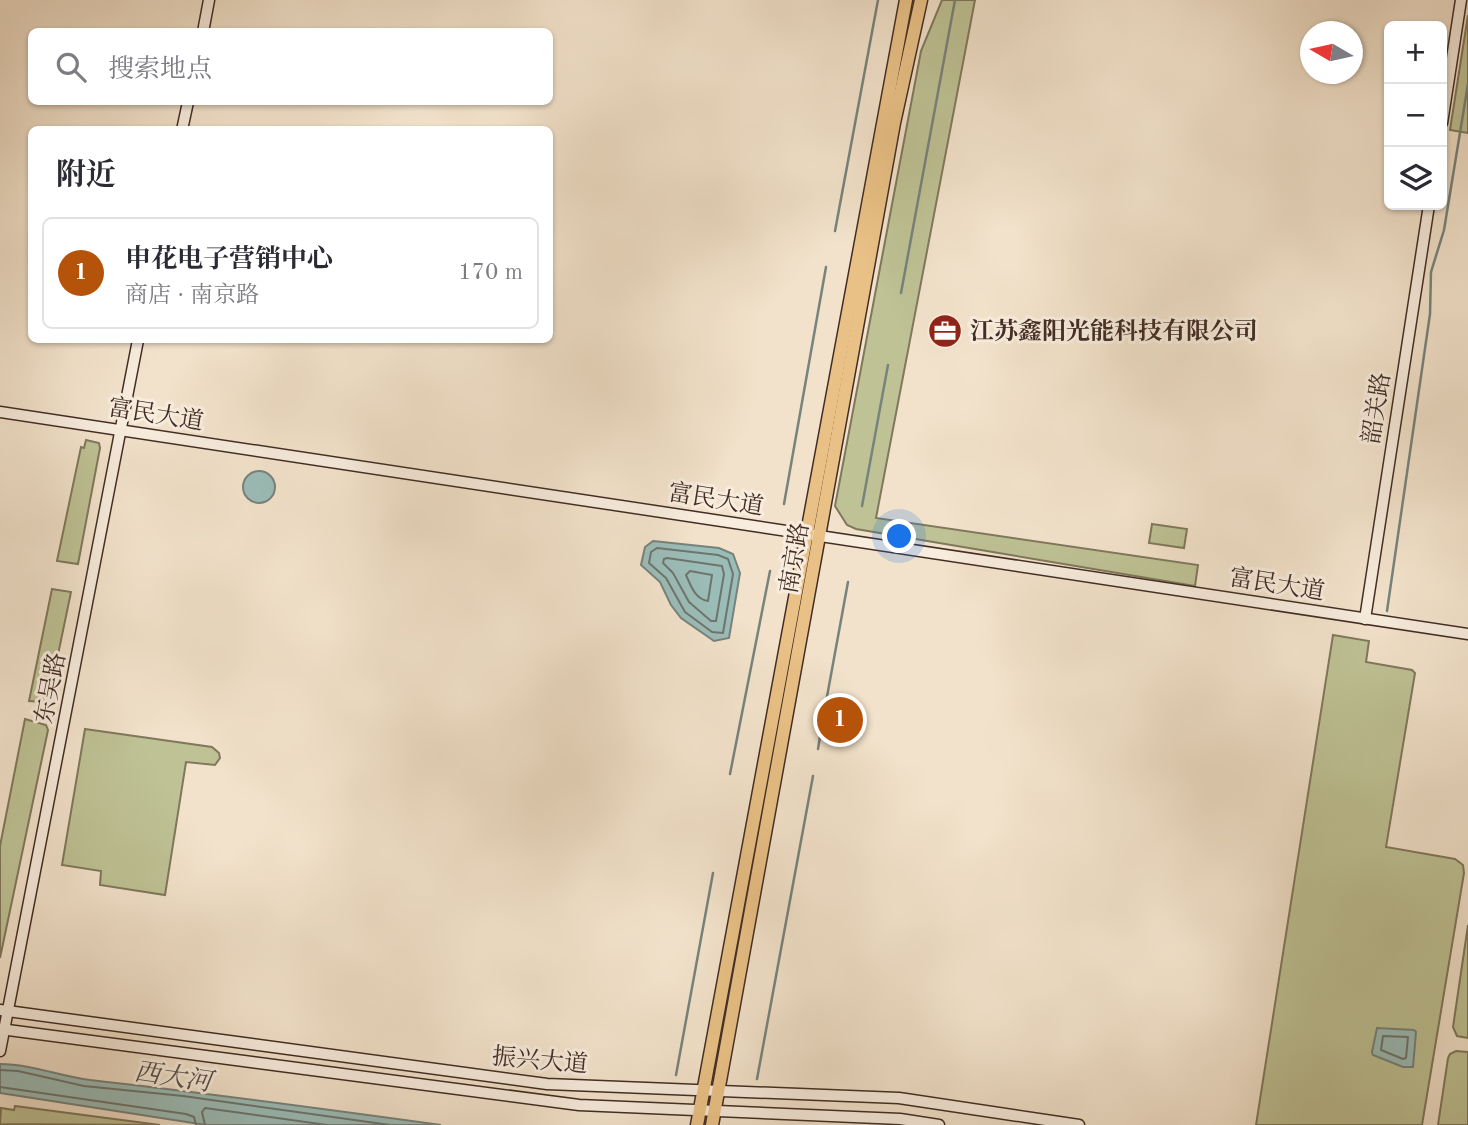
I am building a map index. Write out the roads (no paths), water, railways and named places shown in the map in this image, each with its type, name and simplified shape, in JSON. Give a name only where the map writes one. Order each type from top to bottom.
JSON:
[{"type":"main road","name":"南京路","points":[[712,1125],[905,0]]},
{"type":"main road","name":"南京路","points":[[697,1125],[921,0]]},
{"type":"street","points":[[204,28],[209,0]]},
{"type":"street","points":[[1447,91],[1461,0]]},
{"type":"street","points":[[183,126],[187,105]]},
{"type":"street","name":"韶关路","points":[[1365,619],[1428,210]]},
{"type":"street","name":"东吴路","points":[[1,1047],[4,1011],[68,708],[137,343]]},
{"type":"street","name":"富民大道","points":[[0,412],[1468,634]]},
{"type":"street","name":"振兴大道","points":[[4,1011],[547,1084],[899,1098],[1079,1125]]},
{"type":"street","name":"振兴大道","points":[[2,1029],[579,1105],[900,1119],[939,1125]]},
{"type":"water","points":[[259,471],[270,476],[275,487],[270,498],[259,503],[248,498],[243,487],[248,476]]},
{"type":"water","points":[[653,541],[719,548],[733,554],[740,573],[729,638],[714,641],[681,618],[660,582],[641,565],[645,547]]},
{"type":"water","points":[[1377,1028],[1416,1032],[1413,1067],[1403,1067],[1373,1055]]},
{"type":"water","points":[[0,1064],[90,1080],[441,1125],[206,1125],[0,1093]]},
{"type":"waterway","points":[[835,231],[878,0]]},
{"type":"waterway","points":[[901,293],[955,0]]},
{"type":"waterway","points":[[1387,611],[1430,314],[1431,272],[1444,230],[1468,84]]},
{"type":"waterway","points":[[784,504],[826,267]]},
{"type":"waterway","points":[[862,506],[888,365]]},
{"type":"waterway","points":[[730,774],[770,571]]},
{"type":"waterway","points":[[826,702],[848,582]]},
{"type":"waterway","points":[[818,749],[821,731]]},
{"type":"waterway","points":[[757,1079],[813,776]]},
{"type":"waterway","points":[[676,1075],[713,873]]},
{"type":"place","name":"江苏鑫阳光能科技有限公司","points":[[945,331]]},
{"type":"place","name":"申花电子营销中心","points":[[840,720]]},
{"type":"water label","name":"西大河","points":[[173,1076]]}]
